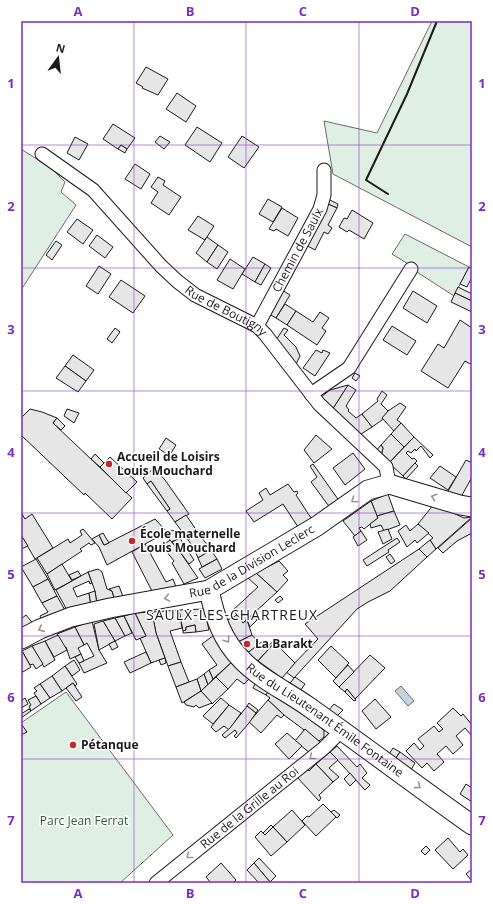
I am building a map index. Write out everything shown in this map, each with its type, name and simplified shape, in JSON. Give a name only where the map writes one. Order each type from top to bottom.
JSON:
[{"type":"main road","points":[[389,484],[460,505],[472,507]]},
{"type":"main road","name":"Rue de la Division Leclerc","points":[[21,639],[71,617],[110,608],[209,590],[317,526],[368,490],[389,484]]},
{"type":"main road","name":"Rue du Lieutenant Émile Fontaine","points":[[209,590],[213,610],[220,630],[242,660],[252,670],[309,707],[472,825]]},
{"type":"street","name":"Rue de Boutigny","points":[[42,154],[93,190],[161,266],[177,281],[195,294],[257,326],[265,334],[319,404],[386,467],[389,484]]},
{"type":"street","name":"Chemin de Saulx","points":[[257,326],[320,209],[324,194],[324,170]]},
{"type":"street","points":[[311,394],[349,368],[411,269]]},
{"type":"street","name":"Rue de la Grille au Roi","points":[[156,883],[324,748],[341,731]]},
{"type":"green space","points":[[432,21],[472,21],[472,247],[333,174],[324,121],[377,133]]},
{"type":"green space","points":[[21,149],[51,168],[65,182],[61,192],[76,205],[21,290]]},
{"type":"green space","points":[[405,234],[469,267],[454,296],[417,272],[418,270],[392,254]]},
{"type":"green space","name":"Parc Jean Ferrat","points":[[66,692],[173,835],[120,883],[21,883],[21,723]]},
{"type":"shaded area","points":[[401,686],[414,701],[408,706],[395,691]]},
{"type":"building","points":[[146,67],[168,79],[158,95],[142,88],[143,87],[136,83]]},
{"type":"building","points":[[177,93],[196,106],[186,122],[166,109]]},
{"type":"building","points":[[113,124],[135,138],[127,149],[121,145],[118,149],[103,139]]},
{"type":"building","points":[[197,127],[222,143],[210,162],[185,145]]},
{"type":"building","points":[[160,136],[170,142],[164,149],[155,142]]},
{"type":"building","points":[[242,136],[259,147],[244,168],[228,157]]},
{"type":"building","points":[[75,137],[88,144],[79,160],[67,153]]},
{"type":"building","points":[[121,145],[127,149],[125,153],[118,149]]},
{"type":"building","points":[[135,164],[150,174],[141,189],[125,179]]},
{"type":"building","points":[[158,177],[165,181],[163,185],[181,197],[169,215],[151,203],[158,192],[151,187]]},
{"type":"building","points":[[268,199],[282,207],[273,222],[259,214]]},
{"type":"building","points":[[330,200],[338,204],[337,208],[328,204]]},
{"type":"building","points":[[328,204],[337,208],[328,225],[332,228],[328,234],[324,232],[315,250],[306,245]]},
{"type":"building","points":[[282,208],[298,218],[288,236],[276,229],[274,231],[269,229]]},
{"type":"building","points":[[352,210],[373,223],[364,239],[349,230],[347,232],[339,227],[344,218],[347,219]]},
{"type":"building","points":[[198,216],[214,226],[205,240],[188,230]]},
{"type":"building","points":[[77,219],[93,230],[83,244],[67,232]]},
{"type":"building","points":[[97,235],[113,247],[105,258],[89,246]]},
{"type":"building","points":[[207,237],[218,245],[207,262],[196,253]]},
{"type":"building","points":[[56,241],[62,245],[52,260],[46,255]]},
{"type":"building","points":[[218,245],[228,252],[217,269],[207,262]]},
{"type":"building","points":[[253,257],[265,264],[255,282],[242,274]]},
{"type":"building","points":[[230,259],[245,269],[233,289],[217,280]]},
{"type":"building","points":[[265,264],[271,268],[261,285],[255,282]]},
{"type":"building","points":[[99,266],[111,274],[98,294],[86,286]]},
{"type":"building","points":[[469,267],[472,268],[472,277],[467,287],[460,284]]},
{"type":"building","points":[[121,280],[145,296],[133,313],[109,297]]},
{"type":"building","points":[[458,287],[472,294],[472,301],[455,293]]},
{"type":"building","points":[[282,290],[290,295],[276,318],[269,314]]},
{"type":"building","points":[[413,291],[437,306],[427,323],[403,308]]},
{"type":"building","points":[[455,293],[472,301],[472,312],[451,302]]},
{"type":"building","points":[[285,304],[296,311],[287,325],[276,318]]},
{"type":"building","points":[[296,311],[313,322],[320,312],[329,318],[322,328],[326,331],[317,345],[287,325]]},
{"type":"building","points":[[460,320],[472,328],[472,362],[470,364],[465,361],[448,388],[421,371],[438,344],[444,348]]},
{"type":"building","points":[[392,326],[416,341],[407,355],[383,340]]},
{"type":"building","points":[[115,328],[120,332],[112,343],[107,339]]},
{"type":"building","points":[[284,328],[288,330],[284,335],[296,347],[300,356],[296,364],[276,340]]},
{"type":"building","points":[[316,350],[322,353],[323,350],[330,353],[315,376],[303,368]]},
{"type":"building","points":[[73,355],[94,370],[86,381],[65,366]]},
{"type":"building","points":[[65,366],[86,381],[78,392],[56,378]]},
{"type":"building","points":[[355,373],[360,376],[356,381],[352,378]]},
{"type":"building","points":[[348,385],[356,390],[346,406],[349,410],[348,411],[356,418],[362,414],[372,427],[358,436],[332,410]]},
{"type":"building","points":[[348,385],[332,410],[321,397],[330,390]]},
{"type":"building","points":[[382,391],[387,395],[381,404],[388,411],[382,420],[372,427],[362,414],[378,401],[377,399]]},
{"type":"building","points":[[400,403],[406,407],[397,420],[401,423],[394,431],[382,418],[388,411]]},
{"type":"building","points":[[30,409],[57,418],[53,423],[132,498],[112,519],[85,493],[84,495],[21,435],[21,418]]},
{"type":"building","points":[[67,409],[79,413],[74,423],[64,416]]},
{"type":"building","points":[[57,418],[65,426],[61,430],[53,423]]},
{"type":"building","points":[[401,423],[414,437],[404,447],[391,434]]},
{"type":"building","points":[[391,434],[404,447],[389,463],[381,456],[383,448],[381,445]]},
{"type":"building","points":[[316,435],[332,449],[314,463],[304,450]]},
{"type":"building","points":[[414,437],[433,455],[430,458],[421,446],[416,451],[415,449],[411,453],[408,451],[406,453],[412,459],[414,458],[417,461],[403,476],[389,463]]},
{"type":"building","points":[[166,438],[176,445],[171,453],[168,451],[167,454],[159,449]]},
{"type":"building","points":[[381,445],[383,448],[381,456],[376,451]]},
{"type":"building","points":[[353,453],[365,469],[345,485],[333,468]]},
{"type":"building","points":[[95,454],[104,463],[100,467],[91,459]]},
{"type":"building","points":[[110,457],[137,482],[126,493],[100,467]]},
{"type":"building","points":[[466,460],[472,463],[472,477],[461,497],[447,493]]},
{"type":"building","points":[[415,463],[418,466],[406,479],[403,476]]},
{"type":"building","points":[[313,464],[340,502],[331,509],[311,482],[317,477],[310,466]]},
{"type":"building","points":[[440,466],[456,477],[448,490],[430,478]]},
{"type":"building","points":[[154,468],[165,480],[189,514],[175,522],[167,511],[170,509],[151,481],[147,484],[143,478]]},
{"type":"building","points":[[151,481],[170,509],[167,511],[147,484]]},
{"type":"building","points":[[288,484],[294,492],[297,491],[298,493],[296,495],[313,521],[300,530],[283,504],[254,522],[246,511],[263,500],[259,493],[266,488],[270,495]]},
{"type":"building","points":[[388,494],[394,511],[377,516],[371,501]]},
{"type":"building","points":[[371,501],[378,518],[364,529],[362,527],[359,528],[361,531],[355,536],[343,521]]},
{"type":"building","points":[[434,504],[464,518],[472,517],[436,549],[430,540],[433,538],[418,524]]},
{"type":"building","points":[[394,511],[400,525],[384,531],[381,525],[371,528],[370,524],[378,518],[377,516]]},
{"type":"building","points":[[21,512],[25,519],[32,514],[53,548],[35,559],[21,535]]},
{"type":"building","points":[[186,515],[199,534],[188,540],[175,522]]},
{"type":"building","points":[[472,518],[472,533],[457,541],[443,553],[438,548]]},
{"type":"building","name":"École maternelle Louis Mouchard","points":[[155,519],[167,532],[107,565],[99,547],[92,539],[99,535],[104,545]]},
{"type":"building","points":[[418,524],[429,533],[417,543],[415,540],[407,547],[398,531],[406,525],[410,531]]},
{"type":"building","points":[[83,529],[95,543],[91,545],[89,543],[80,549],[82,551],[47,574],[37,558],[68,539],[70,543],[82,535],[80,531]]},
{"type":"building","points":[[388,529],[392,539],[383,544],[378,532]]},
{"type":"building","points":[[173,530],[180,538],[171,542],[166,534]]},
{"type":"building","points":[[361,531],[367,540],[358,546],[353,537]]},
{"type":"building","points":[[103,533],[109,543],[104,545],[99,535]]},
{"type":"building","points":[[199,534],[211,550],[198,558],[194,548],[188,540]]},
{"type":"building","points":[[21,535],[28,546],[21,549]]},
{"type":"building","points":[[180,538],[186,548],[180,552],[172,542]]},
{"type":"building","points":[[397,538],[400,542],[388,550],[389,552],[367,566],[363,560]]},
{"type":"building","points":[[170,540],[198,578],[184,584],[172,563],[174,561],[162,546]]},
{"type":"building","points":[[430,540],[436,549],[427,557],[419,549]]},
{"type":"building","points":[[145,544],[147,547],[150,546],[152,549],[149,551],[166,582],[173,579],[176,587],[153,593],[132,552]]},
{"type":"building","points":[[186,548],[194,560],[189,564],[180,552]]},
{"type":"building","points":[[419,549],[427,557],[390,591],[357,609],[294,678],[286,672],[318,639],[305,624]]},
{"type":"building","points":[[211,550],[217,559],[202,567],[198,558]]},
{"type":"building","points":[[390,554],[395,561],[391,564],[386,557]]},
{"type":"building","points":[[36,559],[48,579],[33,587],[21,567]]},
{"type":"building","points":[[217,559],[222,569],[205,578],[199,569]]},
{"type":"building","points":[[279,561],[288,571],[283,575],[288,580],[277,592],[256,573]]},
{"type":"building","points":[[62,564],[72,581],[55,590],[47,574]]},
{"type":"building","points":[[98,569],[102,572],[107,589],[112,591],[115,601],[97,605],[95,591],[88,572]]},
{"type":"building","points":[[78,571],[81,576],[72,580],[69,575]]},
{"type":"building","points":[[88,572],[92,583],[90,584],[89,581],[73,588],[77,597],[89,593],[91,606],[68,612],[56,590]]},
{"type":"building","points":[[256,573],[277,592],[243,623],[233,610],[258,587],[248,578]]},
{"type":"building","points":[[48,579],[57,596],[42,603],[33,587]]},
{"type":"building","points":[[119,586],[124,599],[115,601],[112,591],[109,589]]},
{"type":"building","points":[[95,591],[97,604],[91,606],[89,593]]},
{"type":"building","points":[[57,596],[66,612],[43,623],[40,616],[48,612],[42,603]]},
{"type":"building","points":[[280,596],[283,599],[278,603],[275,600]]},
{"type":"building","points":[[204,609],[209,630],[196,632],[195,625],[186,627],[186,630],[183,631],[179,610]]},
{"type":"building","points":[[179,610],[182,628],[170,631],[181,662],[168,666],[156,633],[152,612]]},
{"type":"building","points":[[152,612],[156,633],[165,658],[151,663],[140,638],[146,636],[135,613]]},
{"type":"building","points":[[135,613],[146,636],[136,640],[124,616]]},
{"type":"building","points":[[26,615],[35,626],[21,633],[21,619]]},
{"type":"building","points":[[237,615],[243,623],[247,620],[252,635],[236,643],[224,622]]},
{"type":"building","points":[[253,615],[257,620],[250,627],[247,620]]},
{"type":"building","points":[[124,616],[132,633],[125,636],[115,618]]},
{"type":"building","points":[[115,618],[125,636],[115,641],[103,621]]},
{"type":"building","points":[[92,621],[99,650],[107,663],[84,673],[79,663],[94,656],[87,643],[84,645],[75,627]]},
{"type":"building","points":[[103,621],[115,641],[99,650],[94,624]]},
{"type":"building","points":[[195,625],[196,632],[183,633],[183,631],[186,630],[186,627]]},
{"type":"building","points":[[75,627],[84,645],[78,648],[81,654],[70,659],[66,647],[64,648],[57,634]]},
{"type":"building","points":[[58,635],[67,650],[54,657],[45,641]]},
{"type":"building","points":[[214,635],[234,660],[213,679],[209,670],[217,665],[202,644]]},
{"type":"building","points":[[252,635],[260,644],[245,655],[236,643]]},
{"type":"building","points":[[264,640],[269,645],[275,640],[276,641],[255,664],[245,655]]},
{"type":"building","points":[[45,641],[55,660],[44,667],[32,646]]},
{"type":"building","points":[[115,641],[118,647],[112,650],[109,644]]},
{"type":"building","points":[[276,641],[280,644],[278,646],[295,663],[282,678],[258,661]]},
{"type":"building","points":[[32,646],[43,664],[36,669],[33,664],[30,665],[22,651]]},
{"type":"building","points":[[331,646],[349,663],[336,678],[318,660]]},
{"type":"building","points":[[22,651],[31,667],[23,672],[21,669]]},
{"type":"building","points":[[146,652],[151,663],[130,673],[124,662]]},
{"type":"building","points":[[81,654],[84,661],[79,663],[75,657]]},
{"type":"building","points":[[370,655],[385,668],[355,699],[347,689],[345,692],[339,687]]},
{"type":"building","points":[[165,658],[166,663],[161,665],[159,660]]},
{"type":"building","points":[[74,660],[80,670],[72,676],[65,666]]},
{"type":"building","points":[[234,660],[251,677],[244,684],[237,679],[228,689],[216,677]]},
{"type":"building","points":[[181,662],[189,682],[176,687],[168,666]]},
{"type":"building","points":[[348,665],[354,672],[339,687],[333,681]]},
{"type":"building","points":[[65,666],[77,684],[75,686],[73,683],[62,691],[52,676]]},
{"type":"building","points":[[209,670],[213,679],[208,685],[204,674]]},
{"type":"building","points":[[204,674],[208,685],[201,691],[197,679]]},
{"type":"building","points":[[52,676],[62,691],[50,698],[40,684]]},
{"type":"building","points":[[216,677],[228,689],[212,704],[201,691]]},
{"type":"building","points":[[295,677],[305,684],[300,691],[290,683]]},
{"type":"building","points":[[197,679],[201,691],[182,703],[176,687]]},
{"type":"building","points":[[257,680],[269,690],[266,695],[253,688]]},
{"type":"building","points":[[73,683],[82,697],[76,701],[66,688]]},
{"type":"building","points":[[40,684],[50,698],[41,704],[34,693],[37,691],[34,688]]},
{"type":"building","points":[[347,689],[356,700],[354,701],[345,692]]},
{"type":"building","points":[[269,690],[324,730],[324,737],[319,741],[284,715],[268,700],[270,698],[266,695]]},
{"type":"building","points":[[201,691],[212,703],[199,708],[196,705],[194,707],[186,705],[184,702]]},
{"type":"building","points":[[36,696],[41,704],[31,711],[29,706],[31,705],[28,700]]},
{"type":"building","points":[[25,698],[28,704],[21,708],[21,701]]},
{"type":"building","points":[[221,698],[229,705],[213,724],[203,716]]},
{"type":"building","points":[[375,699],[391,717],[376,729],[362,711]]},
{"type":"building","points":[[268,700],[284,715],[281,718],[277,715],[261,733],[249,722]]},
{"type":"building","points":[[249,703],[258,710],[256,713],[247,706]]},
{"type":"building","points":[[334,704],[343,710],[336,717],[328,711]]},
{"type":"building","points":[[229,705],[241,713],[229,730],[224,726],[216,732],[211,727]]},
{"type":"building","points":[[247,706],[256,713],[236,738],[234,736],[237,733],[235,730],[225,738],[222,735],[230,728]]},
{"type":"building","points":[[453,708],[461,716],[463,714],[472,725],[472,736],[465,728],[456,736],[463,745],[453,754],[446,746],[437,754],[444,762],[434,771],[427,763],[422,768],[406,751],[414,743],[420,750],[424,746],[418,739],[434,726],[439,732],[443,729],[437,723]]},
{"type":"building","points":[[29,709],[31,711],[21,718],[21,714]]},
{"type":"building","points":[[22,725],[27,732],[21,735],[21,726]]},
{"type":"building","points":[[305,729],[321,743],[310,753],[295,741]]},
{"type":"building","points":[[287,733],[302,746],[289,759],[275,744]]},
{"type":"building","points":[[337,746],[357,767],[360,764],[367,773],[362,778],[370,785],[365,790],[330,752]]},
{"type":"building","points":[[393,748],[400,752],[395,759],[389,754]]},
{"type":"building","points":[[330,752],[338,760],[329,768],[339,777],[333,782],[316,764]]},
{"type":"building","points":[[400,752],[415,763],[411,770],[395,759]]},
{"type":"building","points":[[316,764],[333,782],[319,795],[321,798],[319,801],[297,777],[307,769],[309,771]]},
{"type":"building","points":[[350,773],[356,780],[350,786],[344,779]]},
{"type":"building","points":[[466,784],[472,788],[472,802],[460,794]]},
{"type":"building","points":[[323,804],[336,817],[316,836],[302,821],[307,816],[309,817]]},
{"type":"building","points":[[292,810],[305,825],[287,842],[273,827]]},
{"type":"building","points":[[334,810],[340,815],[337,818],[331,812]]},
{"type":"building","points":[[271,825],[273,827],[265,835],[263,833]]},
{"type":"building","points":[[273,827],[287,842],[271,856],[255,837],[261,831],[265,835]]},
{"type":"building","points":[[448,838],[460,852],[463,849],[468,855],[453,869],[435,850]]},
{"type":"building","points":[[426,846],[430,850],[425,855],[421,851]]},
{"type":"building","points":[[259,858],[276,876],[270,882],[254,863]]},
{"type":"building","points":[[221,863],[236,880],[233,883],[211,883],[206,877]]},
{"type":"building","points":[[254,863],[270,882],[259,883],[247,870]]},
{"type":"building","points":[[472,869],[472,881],[466,874]]},
{"type":"wall","points":[[388,194],[366,180],[407,94],[437,21]]},
{"type":"place","name":"Accueil de Loisirs Louis Mouchard","points":[[109,464]]},
{"type":"place","name":"École maternelle Louis Mouchard","points":[[132,541]]},
{"type":"place","name":"La Barakt","points":[[247,644]]},
{"type":"place","name":"Pétanque","points":[[73,745]]},
{"type":"district","name":"SAULX-LES-CHARTREUX","points":[[232,615]]}]
